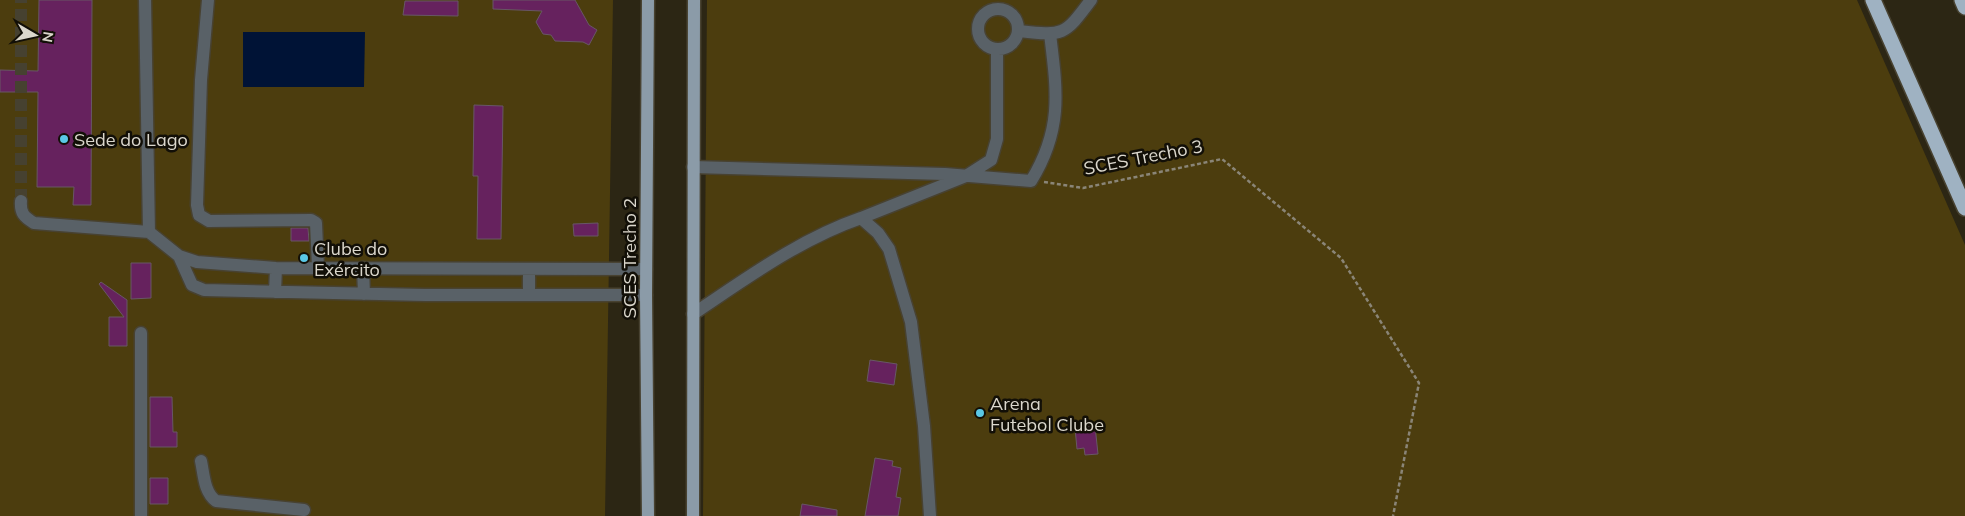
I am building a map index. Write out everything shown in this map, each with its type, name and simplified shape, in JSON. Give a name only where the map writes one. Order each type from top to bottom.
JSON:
[{"type":"highway","points":[[1872,0],[1965,208]]},
{"type":"highway","points":[[1962,0],[1965,7]]},
{"type":"main road","name":"SCES Trecho 2","points":[[648,0],[646,268],[648,516]]},
{"type":"main road","points":[[694,0],[694,516]]},
{"type":"lane","points":[[145,0],[148,232]]},
{"type":"lane","points":[[208,0],[201,80],[197,205],[199,215],[209,221],[311,220],[316,223],[318,268]]},
{"type":"lane","points":[[1019,30],[1050,34],[1070,28],[1091,0]]},
{"type":"lane","points":[[1000,8],[1008,11],[1018,22],[1019,30],[1012,44],[997,49],[983,42],[979,35],[980,20],[985,13],[1000,8]]},
{"type":"lane","points":[[693,167],[966,176],[1031,181],[1045,158],[1053,128],[1057,94],[1050,34]]},
{"type":"lane","points":[[693,314],[780,256],[861,218],[966,176],[991,160],[997,139],[997,49]]},
{"type":"lane","points":[[21,201],[20,209],[24,216],[34,223],[148,232],[179,256],[198,262],[276,268],[646,268]]},
{"type":"lane","points":[[861,218],[878,233],[889,249],[911,322],[923,418],[930,516]]},
{"type":"lane","points":[[179,256],[188,280],[196,287],[204,290],[364,294],[646,294]]},
{"type":"lane","points":[[275,292],[276,268]]},
{"type":"lane","points":[[363,268],[364,294]]},
{"type":"lane","points":[[529,269],[529,295]]},
{"type":"lane","points":[[141,516],[142,333]]},
{"type":"lane","points":[[201,461],[206,489],[210,496],[216,500],[304,510]]},
{"type":"path","name":"SCES Trecho 3","points":[[1031,181],[1083,188],[1222,159],[1341,258],[1419,382],[1393,516]]},
{"type":"shaded area","name":"Clube do Exército","points":[[0,0],[613,0],[605,516],[0,516]]},
{"type":"shaded area","points":[[707,0],[1857,0],[1965,245],[1965,516],[703,516]]},
{"type":"water","points":[[243,32],[365,32],[364,87],[243,87]]},
{"type":"building","name":"Sede do Lago","points":[[39,0],[92,0],[91,205],[73,205],[74,187],[37,187],[38,92],[0,92],[0,70],[38,71]]},
{"type":"building","points":[[493,0],[575,0],[589,25],[597,30],[589,45],[583,42],[555,41],[551,35],[543,34],[536,22],[542,11],[493,9]]},
{"type":"building","points":[[405,1],[458,1],[458,16],[403,15]]},
{"type":"building","points":[[474,105],[503,106],[501,239],[477,239],[478,176],[473,176]]},
{"type":"building","points":[[598,223],[598,236],[574,236],[573,224]]},
{"type":"building","points":[[291,228],[308,228],[309,241],[291,241]]},
{"type":"building","points":[[131,263],[151,263],[151,298],[131,299]]},
{"type":"building","points":[[101,282],[127,300],[127,346],[109,346],[109,317],[124,317],[99,284]]},
{"type":"building","points":[[870,360],[897,364],[894,385],[867,381]]},
{"type":"building","points":[[150,397],[172,397],[173,432],[177,432],[177,447],[150,447]]},
{"type":"building","points":[[1095,426],[1098,454],[1085,455],[1084,448],[1077,449],[1075,428]]},
{"type":"building","points":[[875,458],[893,461],[892,466],[901,468],[896,497],[901,498],[898,516],[865,516]]},
{"type":"building","points":[[150,478],[168,478],[168,504],[150,504]]},
{"type":"building","points":[[802,504],[837,510],[837,516],[800,516]]},
{"type":"tunnel","points":[[21,0],[21,201]]},
{"type":"place","name":"Sede do Lago","points":[[64,139]]},
{"type":"place","name":"Clube do Exército","points":[[304,258]]},
{"type":"place","name":"Arena Futebol Clube","points":[[980,413]]}]
